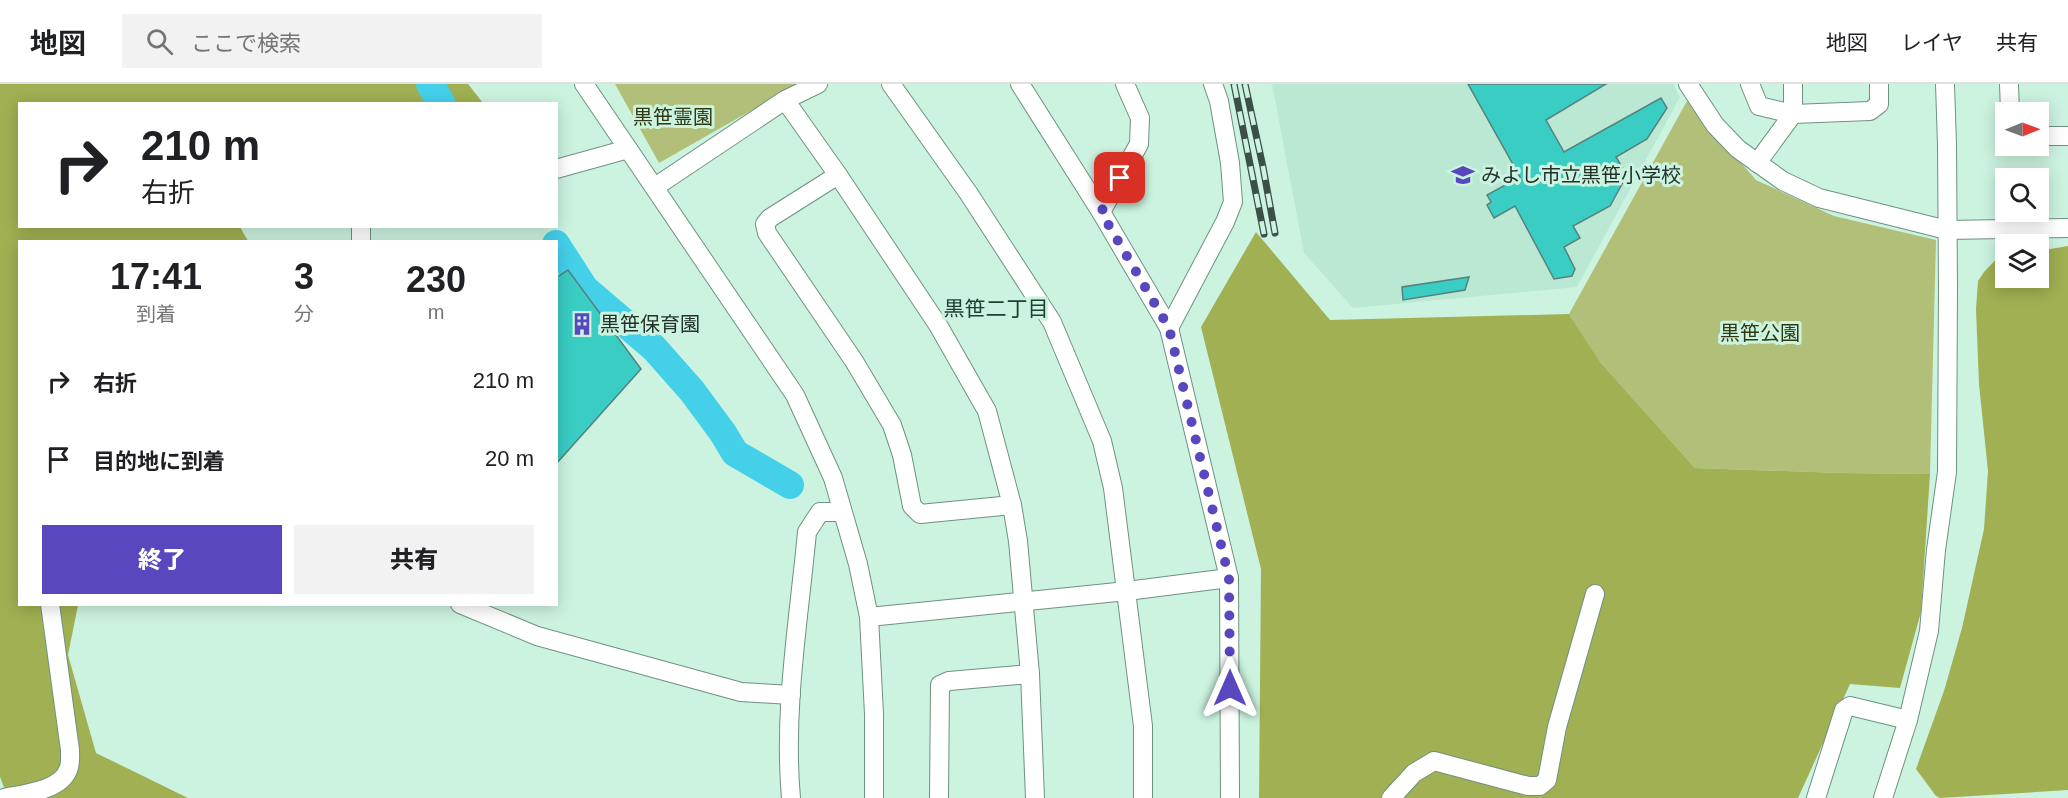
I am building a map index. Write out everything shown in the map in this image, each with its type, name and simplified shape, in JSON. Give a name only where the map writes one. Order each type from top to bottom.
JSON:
[{"type":"street","points":[[584,84],[795,395],[833,478],[858,564],[868,617],[874,714],[874,798]]},
{"type":"street","points":[[655,187],[785,100],[818,84]]},
{"type":"street","points":[[891,84],[969,195],[1052,322],[1102,441],[1113,488],[1143,726],[1143,798]]},
{"type":"street","points":[[1020,84],[1101,212],[1169,328],[1229,578],[1230,798]]},
{"type":"street","points":[[1101,212],[1139,144],[1140,118],[1125,84]]},
{"type":"street","points":[[1169,328],[1225,222],[1233,202],[1230,163],[1219,101],[1213,84]]},
{"type":"street","points":[[1689,84],[1715,124],[1738,149],[1783,181],[1819,198],[1947,230],[2068,228]]},
{"type":"street","points":[[1750,84],[1759,106],[1793,114],[1870,111],[1880,104],[1879,84]]},
{"type":"street","points":[[1757,164],[1793,114],[1793,84]]},
{"type":"street","points":[[1883,798],[1908,720],[1929,631],[1936,550],[1947,472],[1945,84]]},
{"type":"street","points":[[2009,84],[2010,102]]},
{"type":"street","points":[[785,100],[938,325],[987,411],[1012,505],[1018,541],[1030,674],[1035,798]]},
{"type":"street","points":[[2049,136],[2068,136]]},
{"type":"street","points":[[558,168],[628,149]]},
{"type":"street","points":[[838,175],[770,218],[765,224],[766,233],[854,361],[892,425],[902,455],[912,506],[920,514],[1012,505]]},
{"type":"street","points":[[790,798],[791,695],[807,532],[820,512],[842,512]]},
{"type":"street","points":[[868,617],[1127,591],[1229,578]]},
{"type":"street","points":[[1391,798],[1414,773],[1434,761],[1528,786],[1540,786],[1547,780],[1557,727],[1595,594]]},
{"type":"street","points":[[4,798],[54,784],[68,771],[70,750],[50,606]]},
{"type":"street","points":[[465,606],[537,636],[741,692],[791,695]]},
{"type":"street","points":[[939,798],[940,685],[949,681],[1030,674]]},
{"type":"street","points":[[1816,798],[1844,710],[1850,706],[1908,720]]},
{"type":"shaded area","name":"みよし市立黒笹小学校","points":[[1272,84],[1673,84],[1680,97],[1577,287],[1353,308],[1304,253]]},
{"type":"green space","points":[[0,84],[468,84],[482,102],[18,102],[18,228],[241,228],[247,240],[18,240],[18,606],[78,606],[68,655],[96,753],[188,798],[8,798],[0,777]]},
{"type":"green space","name":"黒笹霊園","points":[[615,84],[798,84],[659,163]]},
{"type":"green space","name":"黒笹公園","points":[[1687,101],[1756,180],[1834,216],[1936,240],[1930,474],[1695,468],[1601,363],[1569,314]]},
{"type":"green space","points":[[1256,232],[1330,320],[1569,314],[1601,363],[1695,468],[1930,474],[1921,612],[1900,688],[1850,684],[1798,798],[1259,798],[1261,569],[1201,327]]},
{"type":"green space","points":[[2068,246],[2068,790],[1940,798],[1936,796],[1916,769],[1944,691],[1962,628],[1984,529],[1988,471],[1979,384],[1976,309],[1978,281],[1995,260],[1995,288],[2049,288],[2049,249]]},
{"type":"building","points":[[1468,84],[1606,84],[1546,120],[1564,152],[1661,98],[1667,108],[1647,139],[1616,157],[1627,175],[1610,206],[1573,226],[1580,238],[1564,247],[1575,269],[1572,276],[1554,279],[1515,206],[1494,218],[1487,205],[1491,202],[1487,195],[1520,177]]},
{"type":"building","name":"黒笹保育園","points":[[568,270],[641,369],[558,462],[558,277]]},
{"type":"building","points":[[1469,277],[1465,290],[1403,300],[1402,287]]},
{"type":"waterway","points":[[430,84],[441,102]]},
{"type":"waterway","points":[[558,247],[585,289],[654,348],[692,391],[735,453],[790,485]]},
{"type":"railway","points":[[1234,84],[1264,234]]},
{"type":"railway","points":[[1245,84],[1275,233]]},
{"type":"place","name":"みよし市立黒笹小学校","points":[[1463,175]]},
{"type":"place","name":"黒笹保育園","points":[[582,324]]},
{"type":"district","name":"黒笹二丁目","points":[[996,308]]},
{"type":"route","points":[[1120,178],[1101,212],[1169,328],[1229,578],[1230,688]]}]
